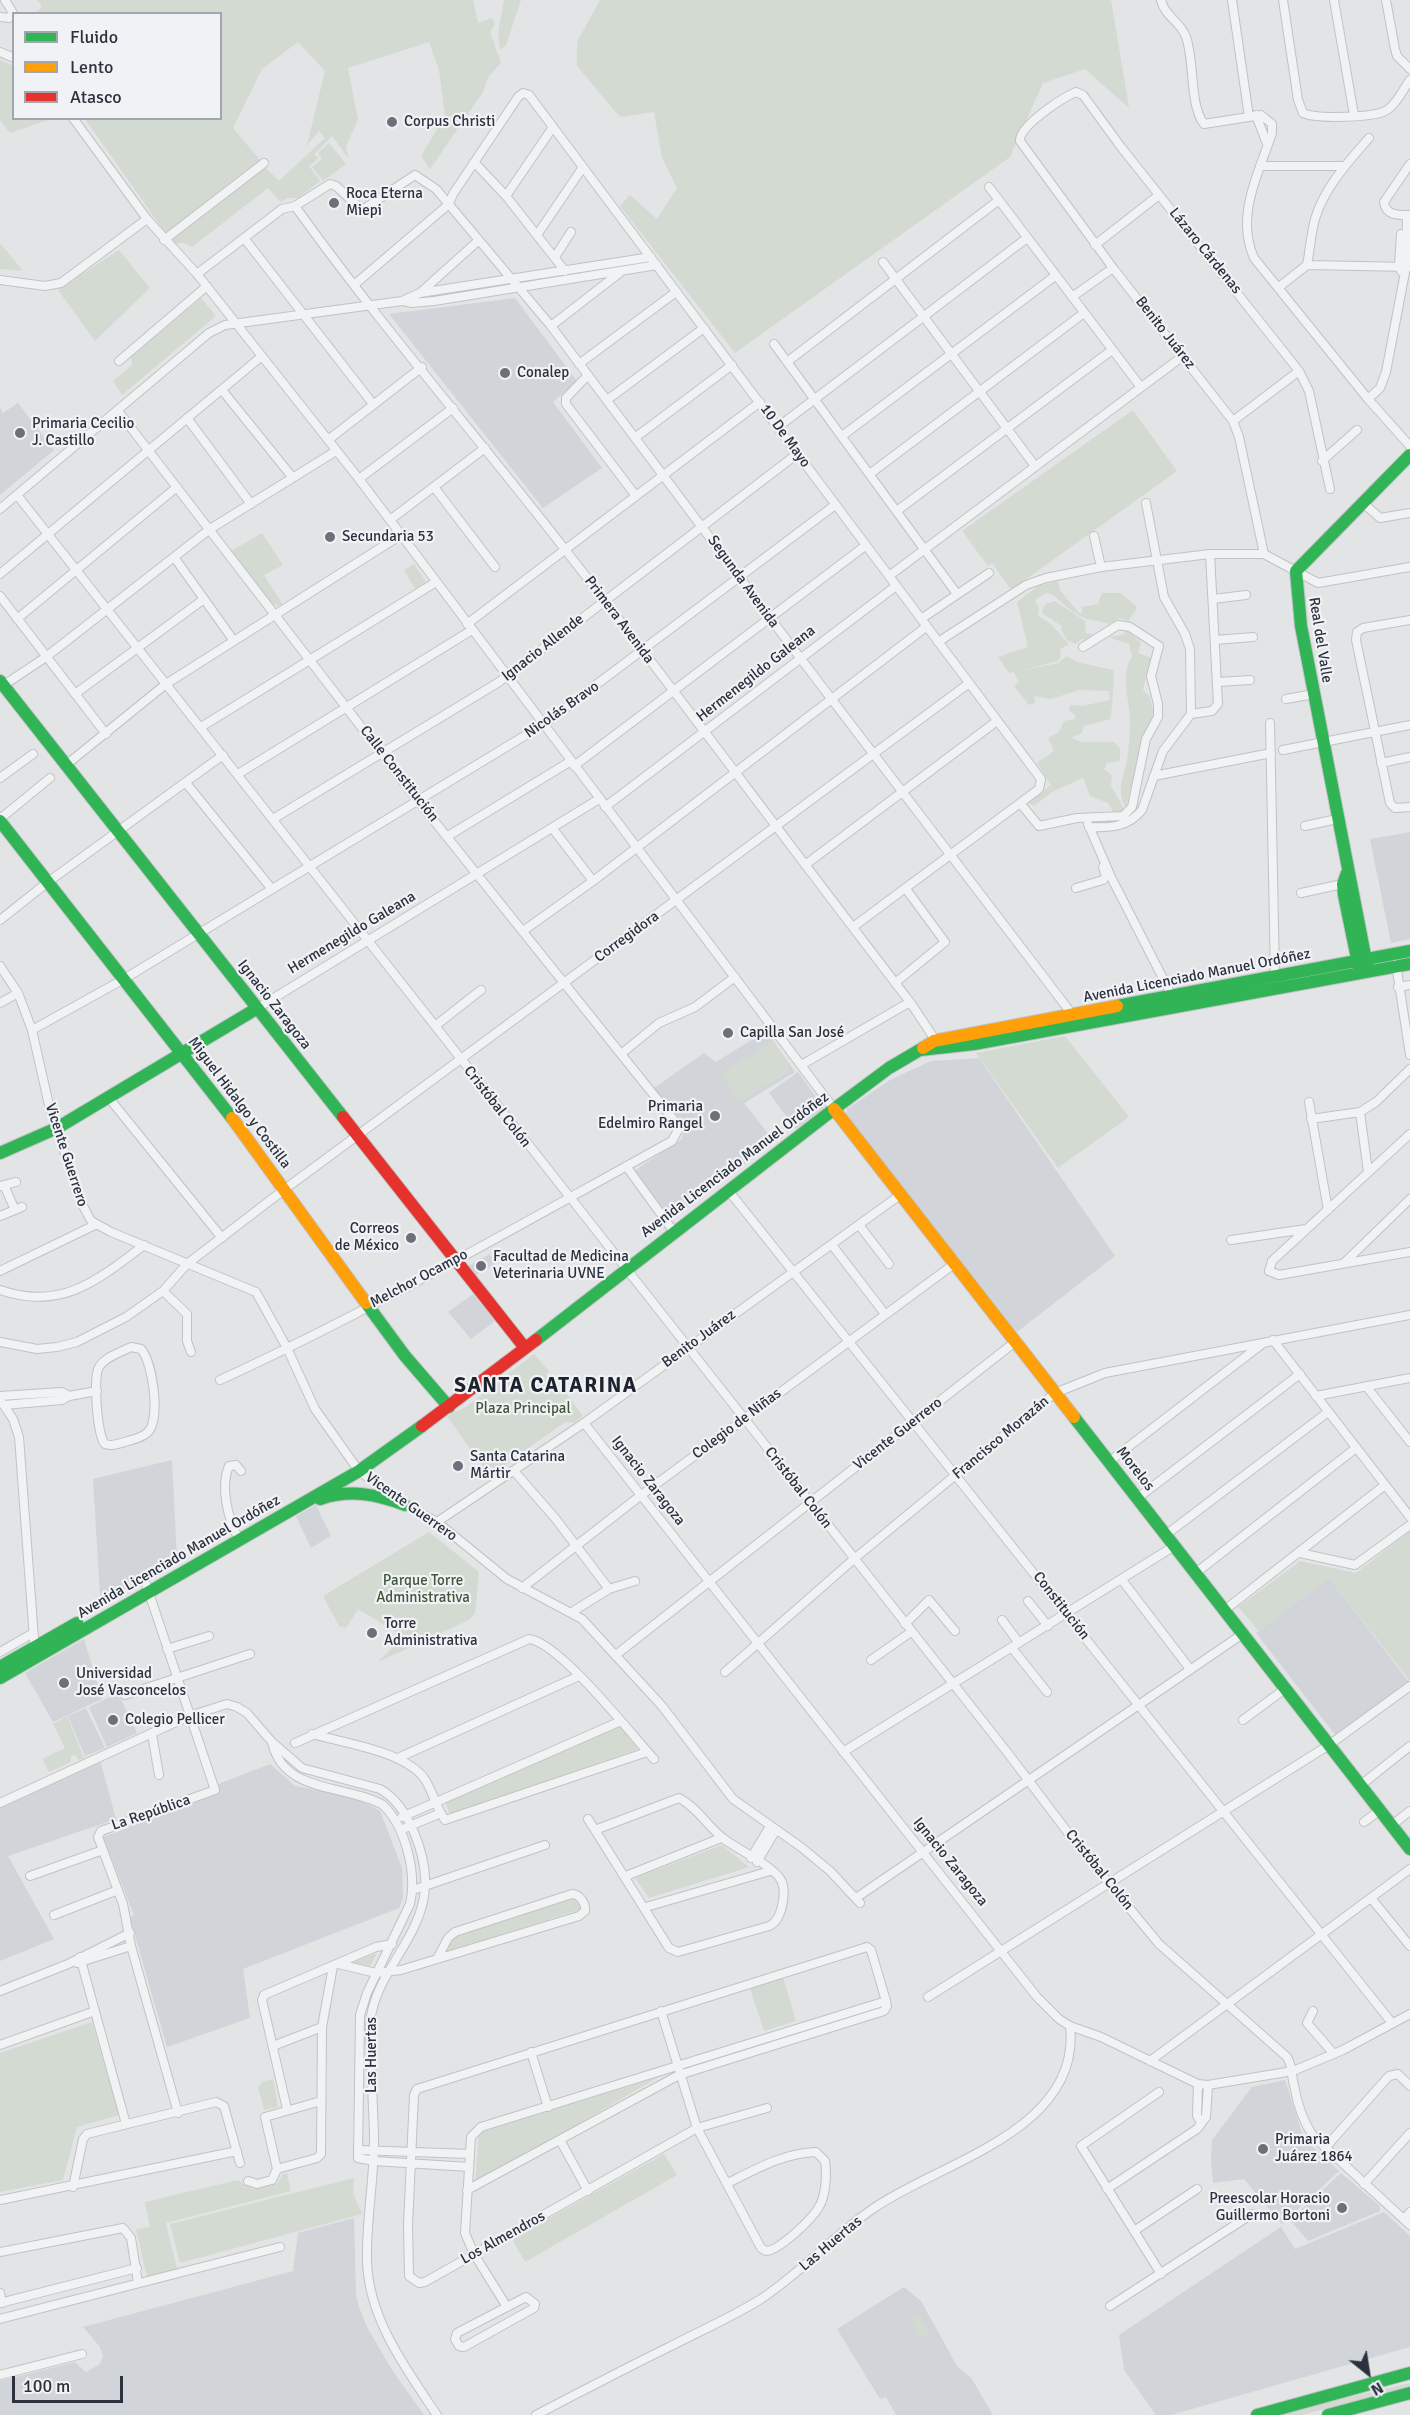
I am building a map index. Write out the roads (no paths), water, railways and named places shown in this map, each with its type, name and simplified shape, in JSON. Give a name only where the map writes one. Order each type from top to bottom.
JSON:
[{"type":"main road","points":[[1296,571],[1410,455]]},
{"type":"main road","name":"Real del Valle","points":[[1296,571],[1301,626],[1363,966]]},
{"type":"main road","name":"Ignacio Zaragoza","points":[[1,685],[525,1348]]},
{"type":"main road","name":"Miguel Hidalgo y Costilla","points":[[0,820],[285,1189],[426,1383],[449,1407]]},
{"type":"main road","name":"Avenida Licenciado Manuel Ordóñez","points":[[238,1536],[288,1512],[449,1407],[888,1068],[921,1050],[1363,966],[1407,952]]},
{"type":"main road","name":"Avenida Licenciado Manuel Ordóñez","points":[[1174,1001],[1275,976],[1363,966],[1410,964]]},
{"type":"main road","name":"Hermenegildo Galeana","points":[[0,1153],[57,1128],[256,1009]]},
{"type":"main road","name":"Morelos","points":[[834,1109],[900,1196],[1139,1497],[1410,1849]]},
{"type":"main road","name":"Avenida Licenciado Manuel Ordóñez","points":[[0,1667],[35,1652],[357,1468]]},
{"type":"main road","points":[[288,1512],[323,1498],[351,1491],[371,1493],[405,1505]]},
{"type":"main road","name":"Avenida Licenciado Manuel Ordóñez","points":[[0,1678],[35,1652]]},
{"type":"main road","points":[[1257,2415],[1410,2373]]},
{"type":"main road","points":[[1341,2392],[1374,2389],[1410,2380]]},
{"type":"main road","points":[[1328,2415],[1410,2393]]},
{"type":"street","points":[[1161,0],[1168,16],[1180,26],[1187,39],[1198,112],[1204,124],[1252,116],[1265,116],[1272,124],[1272,133],[1248,206],[1247,234],[1254,258],[1368,399],[1410,446]]},
{"type":"street","points":[[1232,0],[1252,116],[1263,130],[1267,144]]},
{"type":"street","points":[[1283,0],[1298,100],[1303,113],[1309,116],[1377,115],[1386,112],[1410,80]]},
{"type":"street","points":[[1334,0],[1354,116]]},
{"type":"street","points":[[1386,0],[1397,56],[1410,69]]},
{"type":"street","name":"Lázaro Cárdenas","points":[[1020,134],[1048,109],[1069,95],[1080,92],[1299,370],[1309,391],[1322,461],[1330,489]]},
{"type":"street","name":"10 De Mayo","points":[[474,162],[523,93],[528,95],[1037,773],[1041,784],[1020,803]]},
{"type":"street","points":[[74,120],[147,219],[207,286],[359,479],[636,848],[803,1064],[834,1109]]},
{"type":"street","points":[[506,196],[553,127]]},
{"type":"street","name":"Benito Juárez","points":[[1020,134],[1020,141],[1095,245],[1233,421],[1239,437],[1264,554]]},
{"type":"street","points":[[1307,265],[1317,212],[1345,166],[1369,138]]},
{"type":"street","points":[[354,285],[449,204],[474,162],[506,196],[566,271]]},
{"type":"street","points":[[164,240],[264,163]]},
{"type":"street","points":[[1368,399],[1375,394],[1384,380],[1404,269],[1406,215],[1389,212],[1384,202],[1410,165]]},
{"type":"street","points":[[1260,166],[1345,166]]},
{"type":"street","points":[[537,235],[583,167]]},
{"type":"street","name":"Segunda Avenida","points":[[295,206],[334,184],[362,210],[410,177],[418,176],[436,189],[551,326],[1076,1020]]},
{"type":"street","points":[[989,186],[1140,386]]},
{"type":"street","points":[[1095,245],[1159,195]]},
{"type":"street","points":[[787,362],[999,200]]},
{"type":"street","points":[[197,274],[282,209],[295,206]]},
{"type":"street","name":"Primera Avenida","points":[[295,206],[354,285],[422,367],[566,550],[853,927],[910,1002],[934,1046]]},
{"type":"street","points":[[0,279],[45,285],[61,283],[147,219]]},
{"type":"street","points":[[555,257],[571,232]]},
{"type":"street","points":[[244,238],[373,404]]},
{"type":"street","points":[[778,427],[1028,238]]},
{"type":"street","points":[[412,303],[420,293],[479,240]]},
{"type":"street","points":[[0,508],[209,333],[225,325],[402,301],[420,293],[651,257]]},
{"type":"street","points":[[883,262],[1035,466]]},
{"type":"street","points":[[402,301],[412,303],[657,265]]},
{"type":"street","points":[[1279,287],[1307,265],[1404,269]]},
{"type":"street","points":[[1072,297],[1113,268]]},
{"type":"street","points":[[551,326],[622,271]]},
{"type":"street","points":[[842,436],[1055,276]]},
{"type":"street","points":[[119,361],[207,286]]},
{"type":"street","points":[[579,364],[676,292]]},
{"type":"street","points":[[871,473],[1084,313]]},
{"type":"street","points":[[607,400],[704,328]]},
{"type":"street","points":[[774,344],[871,473],[957,594]]},
{"type":"street","points":[[898,510],[1112,350]]},
{"type":"street","points":[[0,574],[262,356]]},
{"type":"street","points":[[889,576],[1183,356]]},
{"type":"street","points":[[636,437],[732,365]]},
{"type":"street","points":[[328,440],[422,367]]},
{"type":"street","points":[[1233,421],[1299,370]]},
{"type":"street","points":[[588,375],[566,398],[566,404],[636,496]]},
{"type":"street","points":[[222,390],[292,478]]},
{"type":"street","points":[[238,774],[470,627],[566,550],[760,402]]},
{"type":"street","points":[[359,479],[453,408]]},
{"type":"street","name":"Calle Constitución","points":[[118,411],[419,802],[673,1119],[677,1125],[676,1136]]},
{"type":"street","points":[[187,418],[251,504]]},
{"type":"street","points":[[1322,461],[1357,429]]},
{"type":"street","points":[[390,520],[485,448]]},
{"type":"street","points":[[1,685],[46,657],[210,529],[336,451]]},
{"type":"street","name":"Ignacio Allende","points":[[273,819],[500,682],[506,675],[797,454]]},
{"type":"street","points":[[17,619],[177,487]]},
{"type":"street","points":[[434,487],[495,567]]},
{"type":"street","name":"Cristóbal Colón","points":[[17,495],[370,941],[460,1061],[1109,1884],[1170,1955],[1281,2051],[1293,2071],[1293,2083],[1305,2122],[1313,2136],[1364,2184],[1408,2219]]},
{"type":"street","points":[[1362,502],[1380,518],[1410,513]]},
{"type":"street","points":[[1089,827],[1121,826],[1132,820],[1142,810],[1163,751],[1191,714],[1190,648],[1185,634],[1164,597],[1146,503]]},
{"type":"street","name":"Nicolás Bravo","points":[[32,1030],[124,979],[271,888],[419,802],[544,724],[835,505]]},
{"type":"street","points":[[66,765],[166,684],[401,536]]},
{"type":"street","points":[[1094,536],[1101,567]]},
{"type":"street","points":[[448,836],[572,763],[674,692],[769,617],[865,546]]},
{"type":"street","points":[[1191,714],[1216,709],[1218,682],[1210,554]]},
{"type":"street","points":[[938,642],[1026,585],[1046,578],[1101,567],[1210,554],[1264,554],[1318,583],[1410,567]]},
{"type":"street","points":[[174,557],[234,641]]},
{"type":"street","points":[[523,930],[593,881],[832,699],[957,594],[989,573]]},
{"type":"street","points":[[201,727],[436,582]]},
{"type":"street","name":"Hermenegildo Galeana","points":[[605,807],[896,586]]},
{"type":"street","points":[[1213,599],[1246,595]]},
{"type":"street","points":[[0,596],[106,734]]},
{"type":"street","points":[[75,694],[204,599]]},
{"type":"street","points":[[1410,620],[1363,628],[1357,632],[1358,648],[1381,763],[1392,806],[1410,807]]},
{"type":"street","points":[[853,927],[1020,803],[1033,822],[1039,826],[1086,818],[1123,816],[1132,807],[1143,749],[1158,717],[1158,705],[1151,676],[1160,651],[1156,643],[1130,627],[1119,625],[1083,646]]},
{"type":"street","points":[[1215,640],[1253,637]]},
{"type":"street","points":[[1218,682],[1250,680]]},
{"type":"street","name":"Corregidora","points":[[0,1342],[37,1349],[77,1342],[126,1317],[163,1291],[187,1263],[285,1189],[777,828],[968,684]]},
{"type":"street","points":[[1286,699],[1314,694]]},
{"type":"street","points":[[805,865],[997,722]]},
{"type":"street","points":[[1270,723],[1275,976]]},
{"type":"street","points":[[1283,750],[1410,725]]},
{"type":"street","points":[[1154,776],[1271,753]]},
{"type":"street","points":[[0,778],[33,754]]},
{"type":"street","points":[[0,920],[48,882],[223,755]]},
{"type":"street","points":[[1381,763],[1410,757]]},
{"type":"street","points":[[0,820],[50,778]]},
{"type":"street","points":[[186,783],[271,888]]},
{"type":"street","name":"Hermenegildo Galeana","points":[[256,1009],[599,799]]},
{"type":"street","points":[[1076,888],[1100,882],[1106,876],[1086,818]]},
{"type":"street","points":[[1305,826],[1337,819]]},
{"type":"street","points":[[1089,827],[1174,1001]]},
{"type":"street","points":[[553,829],[593,881]]},
{"type":"street","points":[[1301,893],[1347,880]]},
{"type":"street","points":[[895,983],[945,942],[906,889]]},
{"type":"street","points":[[1407,952],[1395,966],[1410,1055]]},
{"type":"street","name":"Vicente Guerrero","points":[[0,966],[18,993],[32,1030],[57,1128],[81,1202],[95,1225],[256,1292],[287,1348],[315,1409],[357,1468],[405,1505],[437,1522],[487,1564],[522,1588],[572,1612],[617,1654],[1015,1342]]},
{"type":"street","points":[[621,1054],[659,1023],[695,1007],[735,977]]},
{"type":"street","points":[[1398,987],[1410,985]]},
{"type":"street","points":[[435,1026],[481,990]]},
{"type":"street","points":[[0,1003],[18,993]]},
{"type":"street","points":[[803,1064],[910,1002]]},
{"type":"street","points":[[1311,1119],[1360,1112],[1376,1102],[1410,1069]]},
{"type":"street","points":[[109,1098],[222,1238]]},
{"type":"street","points":[[1308,1102],[1328,1210]]},
{"type":"street","points":[[1360,1112],[1368,1172]]},
{"type":"street","points":[[1410,1134],[1272,1261],[1269,1271],[1280,1275],[1410,1252]]},
{"type":"street","name":"Melchor Ocampo","points":[[220,1380],[369,1306],[569,1199],[676,1136]]},
{"type":"street","points":[[626,1166],[674,1232]]},
{"type":"street","points":[[0,1216],[18,1208],[2,1186],[16,1182]]},
{"type":"street","name":"Constitución","points":[[728,1190],[1392,2023]]},
{"type":"street","name":"Benito Juárez","points":[[437,1522],[584,1423],[900,1196]]},
{"type":"street","points":[[1344,1263],[1409,1201]]},
{"type":"street","points":[[0,1271],[95,1225]]},
{"type":"street","points":[[860,1225],[889,1264]]},
{"type":"street","points":[[1232,1240],[1307,1229]]},
{"type":"street","points":[[0,1290],[24,1298],[51,1298],[97,1278],[144,1245]]},
{"type":"street","points":[[832,1245],[885,1314]]},
{"type":"street","name":"Colegio de Niñas","points":[[522,1588],[640,1496],[954,1264]]},
{"type":"street","points":[[163,1291],[187,1314],[188,1341],[191,1352]]},
{"type":"street","name":"Francisco Morazán","points":[[725,1672],[855,1559],[1055,1393],[1105,1373],[1410,1315]]},
{"type":"street","points":[[1110,1461],[1269,1341],[1300,1374],[1410,1517]]},
{"type":"street","points":[[131,1347],[141,1349],[150,1368],[154,1391],[152,1423],[148,1433],[111,1446],[105,1444],[100,1435],[97,1391],[96,1373],[102,1363],[131,1347]]},
{"type":"street","points":[[1139,1497],[1300,1374]]},
{"type":"street","points":[[1316,1396],[1410,1378]]},
{"type":"street","points":[[1366,1386],[1410,1442]]},
{"type":"street","points":[[35,1652],[23,1462],[19,1437],[1,1400],[62,1400],[69,1396],[97,1391]]},
{"type":"street","points":[[1167,1534],[1328,1412]]},
{"type":"street","name":"Ignacio Zaragoza","points":[[584,1423],[707,1582],[1047,2008],[1070,2026],[1198,2084],[1208,2085],[1293,2071],[1334,2054],[1410,2014]]},
{"type":"street","points":[[1400,1429],[1410,1426]]},
{"type":"street","points":[[1197,1572],[1356,1448]]},
{"type":"street","points":[[238,1536],[228,1504],[224,1476],[229,1466],[237,1465],[241,1471]]},
{"type":"street","points":[[514,1472],[577,1546],[609,1589]]},
{"type":"street","points":[[1226,1609],[1385,1485]]},
{"type":"street","points":[[1300,1553],[1355,1565],[1410,1525]]},
{"type":"street","points":[[843,1752],[1176,1545]]},
{"type":"street","points":[[1122,1580],[1190,1669]]},
{"type":"street","points":[[572,1612],[609,1589],[635,1581]]},
{"type":"street","name":"La República","points":[[148,1588],[215,1790],[101,1831],[98,1837],[118,1890],[130,1933],[131,1946],[178,2113]]},
{"type":"street","points":[[904,1624],[929,1600],[955,1631]]},
{"type":"street","points":[[1028,1601],[1047,1626]]},
{"type":"street","points":[[1002,1620],[1016,1646],[1047,1692]]},
{"type":"street","points":[[871,1660],[911,1632]]},
{"type":"street","points":[[0,1652],[33,1633]]},
{"type":"street","points":[[617,1654],[662,1706],[733,1799],[822,1865],[858,1901],[922,1851],[1244,1633]]},
{"type":"street","points":[[167,1649],[209,1636]]},
{"type":"street","points":[[295,1743],[529,1639],[541,1642],[579,1676],[654,1759]]},
{"type":"street","points":[[125,1695],[250,1654]]},
{"type":"street","points":[[398,1758],[579,1676]]},
{"type":"street","points":[[928,1997],[1224,1813],[1329,1745],[1410,1686]]},
{"type":"street","points":[[1243,1720],[1286,1688]]},
{"type":"street","name":"Las Huertas","points":[[189,1716],[219,1706],[237,1707],[302,1768],[380,1789],[391,1795],[410,1826],[424,1870],[425,1886],[423,1906],[417,1922],[377,1995],[370,2024],[374,2162],[367,2262],[375,2302],[401,2360],[437,2415]]},
{"type":"street","points":[[0,1803],[189,1716]]},
{"type":"street","points":[[395,1820],[621,1721]]},
{"type":"street","points":[[152,1734],[159,1775]]},
{"type":"street","points":[[312,1734],[398,1758],[422,1775],[441,1813],[447,1820],[647,1752]]},
{"type":"street","name":"Las Huertas","points":[[272,1742],[275,1755],[297,1778],[375,1800],[392,1813],[399,1830],[413,1890],[410,1904],[376,1973],[360,2015],[358,2150],[360,2160],[374,2162]]},
{"type":"street","points":[[1361,1785],[1410,1746]]},
{"type":"street","points":[[588,1819],[595,1830],[626,1876],[673,1951],[678,1952],[774,1924],[780,1912],[783,1888],[778,1876],[722,1838],[679,1798],[595,1830]]},
{"type":"street","points":[[1364,1822],[1380,1810]]},
{"type":"street","points":[[1392,1825],[1410,1811]]},
{"type":"street","points":[[399,1830],[441,1813]]},
{"type":"street","points":[[754,1860],[773,1828]]},
{"type":"street","points":[[626,1876],[722,1838]]},
{"type":"street","points":[[413,1890],[545,1845]]},
{"type":"street","points":[[30,1876],[102,1850]]},
{"type":"street","points":[[1150,2061],[1410,1869]]},
{"type":"street","points":[[646,1908],[770,1870]]},
{"type":"street","points":[[54,1915],[118,1890]]},
{"type":"street","points":[[335,1965],[387,1974],[437,1959],[579,1916],[585,1911],[585,1905],[578,1896],[572,1894],[455,1932],[448,1938],[437,1959]]},
{"type":"street","points":[[1371,1898],[1410,1946]]},
{"type":"street","points":[[81,1960],[130,1933]]},
{"type":"street","points":[[287,2109],[262,2000],[264,1995],[376,1947],[392,1944]]},
{"type":"street","points":[[0,1991],[68,1964],[131,1946]]},
{"type":"street","points":[[507,2307],[474,2254],[465,2233],[470,2154],[475,2131],[481,2127],[548,2107],[678,2071],[886,2005],[871,1950],[867,1947],[531,2052],[548,2107]]},
{"type":"street","points":[[81,1960],[126,2124]]},
{"type":"street","points":[[277,2169],[317,2158],[322,2148],[322,2027],[335,1965]]},
{"type":"street","points":[[0,2045],[95,2011]]},
{"type":"street","points":[[661,2011],[697,2128],[728,2183],[757,2242],[766,2251],[778,2248],[819,2207],[823,2198],[825,2161],[816,2152],[802,2153],[779,2159],[728,2183]]},
{"type":"street","points":[[1313,2011],[1306,2023],[1334,2054]]},
{"type":"street","name":"Las Huertas","points":[[536,2415],[760,2300],[879,2204],[968,2159],[1013,2131],[1036,2111],[1061,2077],[1070,2060],[1070,2026]]},
{"type":"street","points":[[273,2046],[322,2027]]},
{"type":"street","name":"Los Almendros","points":[[531,2052],[417,2089],[414,2095],[408,2225],[409,2276],[419,2283],[425,2282],[697,2128],[767,2108]]},
{"type":"street","points":[[467,2190],[560,2140],[678,2071]]},
{"type":"street","points":[[1325,2148],[1389,2076],[1398,2074],[1410,2086]]},
{"type":"street","points":[[1198,2084],[1197,2116],[1201,2122]]},
{"type":"street","points":[[1107,2189],[1188,2136],[1206,2117],[1208,2085]]},
{"type":"street","points":[[1160,2092],[1081,2146],[1161,2274]]},
{"type":"street","points":[[248,2181],[257,2184],[272,2180],[277,2169],[264,2120],[267,2115],[321,2101]]},
{"type":"street","points":[[72,2187],[82,2139],[87,2134],[220,2103],[224,2106],[240,2163]]},
{"type":"street","points":[[1364,2184],[1410,2133]]},
{"type":"street","points":[[560,2140],[588,2191]]},
{"type":"street","points":[[358,2150],[470,2154]]},
{"type":"street","points":[[0,2200],[72,2187],[237,2151]]},
{"type":"street","points":[[374,2162],[469,2167]]},
{"type":"street","points":[[1134,2230],[1197,2189]]},
{"type":"street","points":[[1110,2306],[1252,2214]]},
{"type":"street","points":[[0,2252],[118,2228],[127,2230],[131,2238],[138,2283]]},
{"type":"street","points":[[0,2319],[280,2247]]},
{"type":"street","points":[[0,2293],[1,2303],[137,2268]]},
{"type":"street","points":[[526,2297],[535,2304],[534,2308],[505,2325],[464,2347],[459,2346],[455,2339],[458,2333],[507,2307],[526,2297]]},
{"type":"street","points":[[0,2375],[82,2354]]},
{"type":"place","name":"Corpus Christi","points":[[392,122]]},
{"type":"place","name":"Roca Eterna Miepi","points":[[334,203]]},
{"type":"place","name":"Conalep","points":[[505,373]]},
{"type":"place","name":"Primaria Cecilio J. Castillo","points":[[20,433]]},
{"type":"place","name":"Secundaria 53","points":[[330,537]]},
{"type":"place","name":"Capilla San José","points":[[728,1033]]},
{"type":"place","name":"Primaria Edelmiro Rangel","points":[[715,1116]]},
{"type":"place","name":"Correos de México","points":[[411,1238]]},
{"type":"place","name":"Facultad de Medicina Veterinaria UVNE","points":[[481,1266]]},
{"type":"place","name":"Santa Catarina Mártir","points":[[458,1466]]},
{"type":"place","name":"Torre Administrativa","points":[[372,1633]]},
{"type":"place","name":"Universidad José Vasconcelos","points":[[64,1683]]},
{"type":"place","name":"Colegio Pellicer","points":[[113,1720]]},
{"type":"place","name":"Primaria Juárez 1864","points":[[1263,2149]]},
{"type":"place","name":"Preescolar Horacio Guillermo Bortoni","points":[[1342,2208]]},
{"type":"district","name":"SANTA CATARINA","points":[[546,1386]]},
{"type":"park label","name":"Plaza Principal","points":[[523,1409]]},
{"type":"park label","name":"Parque Torre Administrativa","points":[[423,1590]]}]
